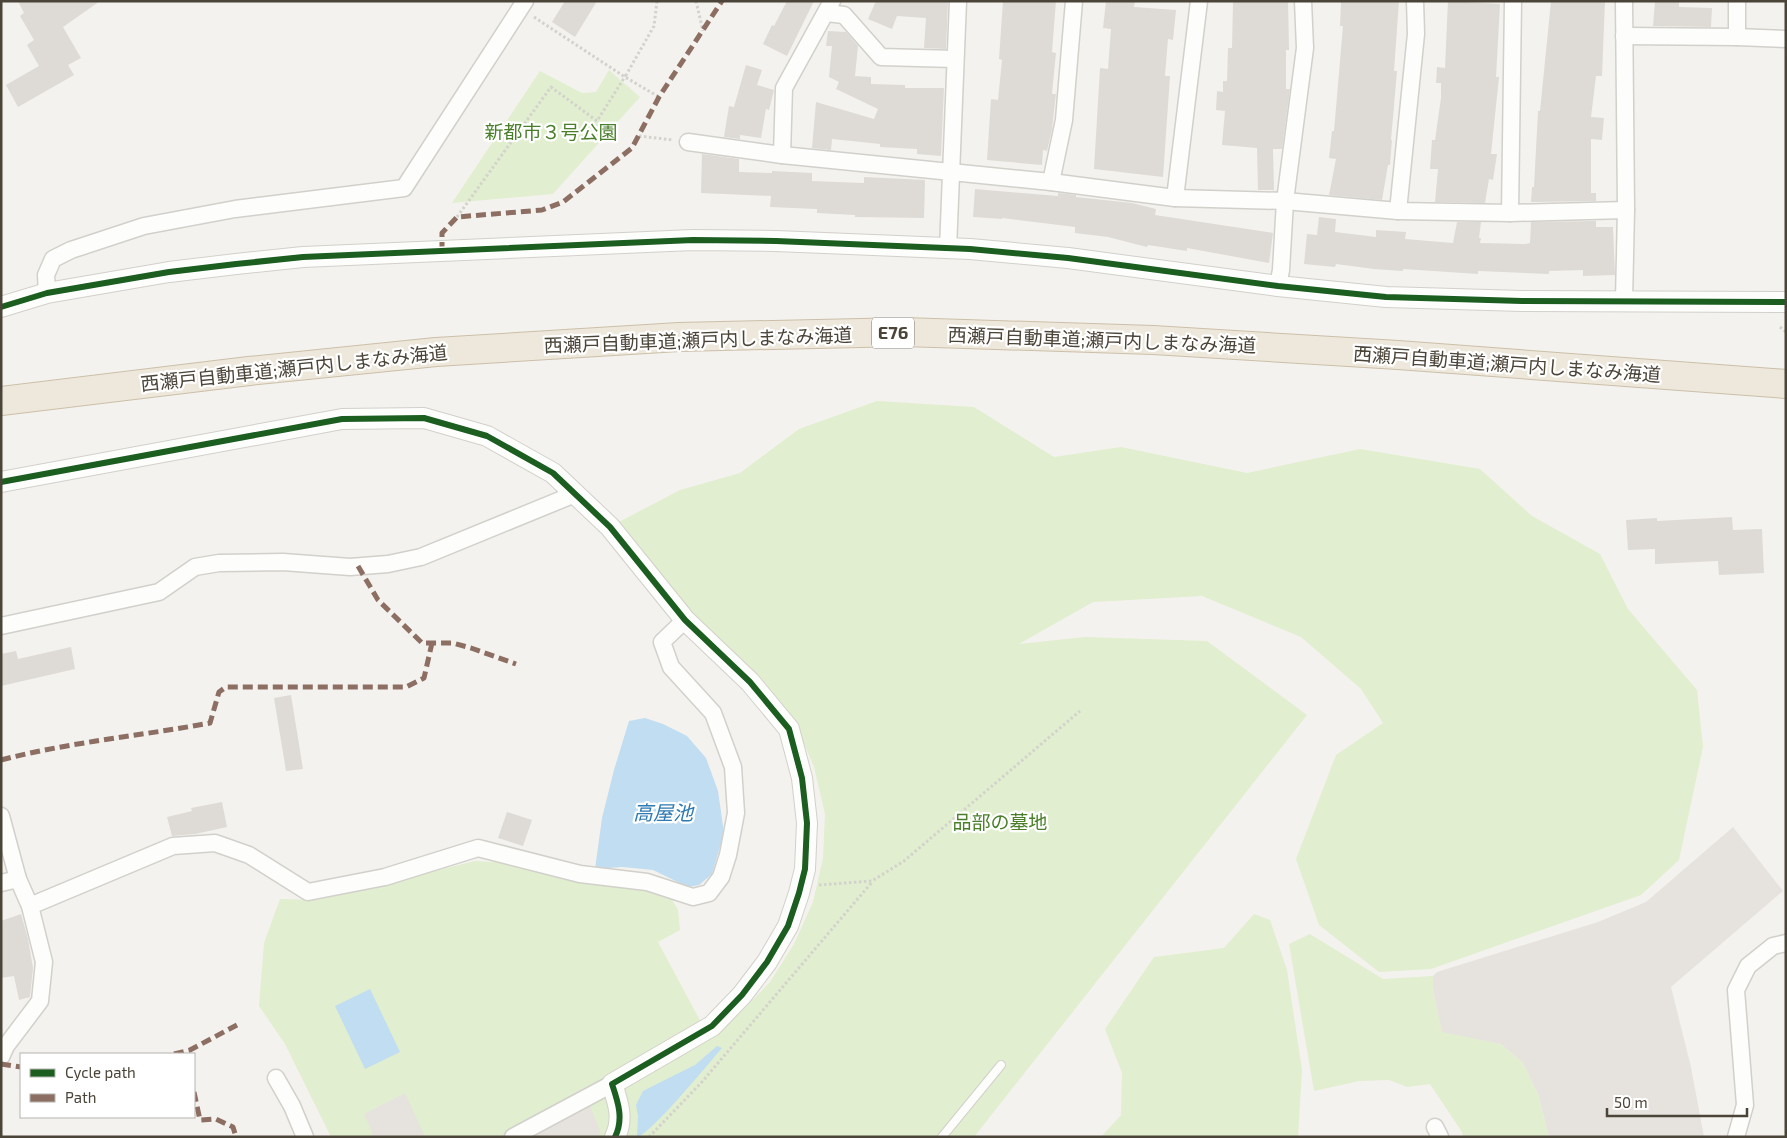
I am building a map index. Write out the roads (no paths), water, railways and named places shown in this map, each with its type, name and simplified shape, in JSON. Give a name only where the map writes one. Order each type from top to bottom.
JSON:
[{"type":"highway","name":"西瀬戸自動車道;瀬戸内しまなみ海道","points":[[1,401],[249,371],[436,352],[679,336],[904,332],[1153,340],[1408,356],[1786,384]]},
{"type":"street","points":[[948,249],[958,1]]},
{"type":"street","points":[[1051,182],[1064,120],[1074,1]]},
{"type":"street","points":[[1175,198],[1199,1]]},
{"type":"street","points":[[1278,286],[1281,270],[1285,201],[1305,48],[1303,1]]},
{"type":"street","points":[[1398,211],[1416,34],[1415,1]]},
{"type":"street","points":[[1510,213],[1513,1]]},
{"type":"street","points":[[1624,1],[1626,210],[1624,300]]},
{"type":"street","points":[[1737,1],[1737,37]]},
{"type":"street","points":[[47,293],[46,275],[53,259],[71,250],[144,226],[235,209],[404,188],[523,5]]},
{"type":"street","points":[[782,155],[784,88],[829,7],[844,15],[881,57],[955,59]]},
{"type":"street","points":[[1624,36],[1786,39]]},
{"type":"street","points":[[688,142],[782,155],[1051,182],[1175,198],[1285,201],[1398,211],[1510,213],[1626,210]]},
{"type":"street","points":[[1,307],[47,293],[169,272],[303,258],[693,240],[776,241],[970,249],[1068,258],[1278,286],[1386,297],[1522,301],[1786,302]]},
{"type":"street","points":[[1,482],[342,419],[424,418],[487,436],[553,473],[575,494],[610,528],[684,620],[750,682],[789,729],[802,778],[807,823],[805,869],[788,926],[767,962],[742,995],[712,1026],[612,1084],[513,1137]]},
{"type":"street","points":[[1,626],[158,592],[196,566],[283,562],[350,567],[388,564],[421,557],[575,494]]},
{"type":"street","points":[[30,906],[173,846],[215,843],[249,855],[308,892],[385,877],[478,848],[580,874],[647,882],[693,897],[709,893],[721,877],[728,855],[736,813],[733,767],[713,713],[671,667],[662,642],[684,620]]},
{"type":"street","points":[[1,816],[18,879],[30,906],[44,962],[40,1001],[6,1046],[1,1056]]},
{"type":"street","points":[[1,882],[18,879]]},
{"type":"street","points":[[1736,1137],[1745,1105],[1736,990],[1748,966],[1773,946],[1786,944]]},
{"type":"street","points":[[276,1078],[292,1106],[305,1137]]},
{"type":"street","points":[[612,1084],[620,1105],[620,1128],[615,1137]]},
{"type":"lane","points":[[942,1137],[1001,1065]]},
{"type":"water","name":"高屋池","points":[[645,718],[663,724],[687,736],[706,758],[718,791],[724,833],[712,874],[699,885],[688,887],[653,870],[622,867],[595,869],[602,818],[629,721]]},
{"type":"water","points":[[370,989],[400,1052],[365,1069],[335,1006]]},
{"type":"water","points":[[717,1046],[722,1048],[693,1082],[654,1124],[637,1137],[638,1116],[636,1105],[643,1091],[695,1065]]},
{"type":"park label","name":"新都市３号公園","points":[[551,132]]},
{"type":"park label","name":"品部の墓地","points":[[1000,822]]}]
